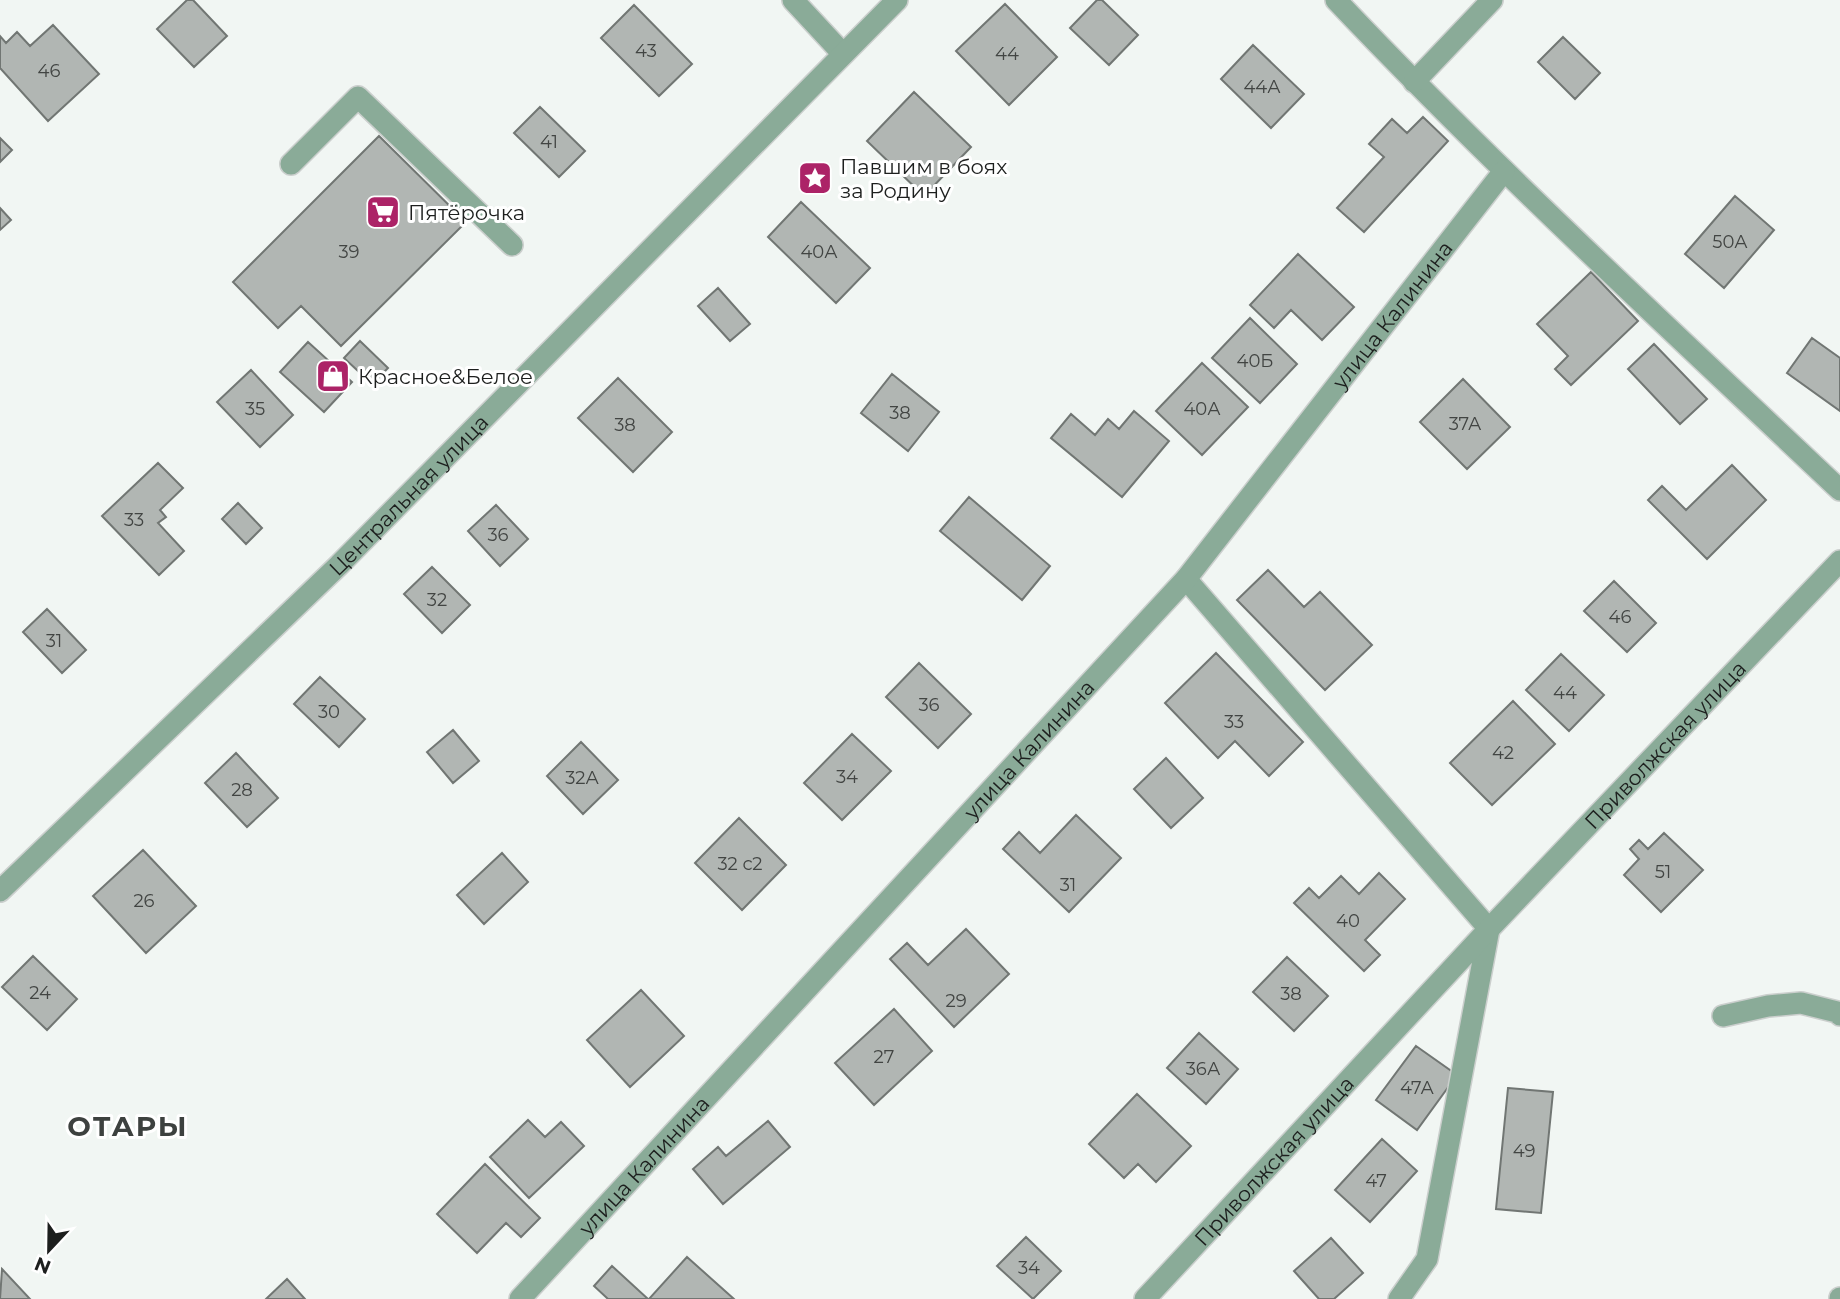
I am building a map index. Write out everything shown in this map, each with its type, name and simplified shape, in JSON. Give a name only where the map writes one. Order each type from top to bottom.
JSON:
[{"type":"street","name":"Центральная улица","points":[[0,891],[339,565],[897,0]]},
{"type":"street","points":[[1336,0],[1504,171],[1840,490]]},
{"type":"street","points":[[1414,82],[1492,0]]},
{"type":"street","points":[[801,2],[843,54]]},
{"type":"street","points":[[291,164],[358,97],[512,245]]},
{"type":"street","name":"улица Калинина","points":[[520,1299],[1186,579],[1504,171]]},
{"type":"street","name":"Приволжская улица","points":[[1145,1299],[1489,929],[1840,561]]},
{"type":"street","points":[[1186,579],[1489,929],[1427,1259],[1399,1299]]},
{"type":"street","points":[[1723,1016],[1768,1006],[1801,1003],[1840,1015]]},
{"type":"building","points":[[187,0],[193,0],[227,36],[194,67],[157,29]]},
{"type":"building","points":[[1097,0],[1102,0],[1138,35],[1109,65],[1070,28]]},
{"type":"building","points":[[1005,4],[1057,57],[1009,105],[956,51]]},
{"type":"building","points":[[634,5],[692,64],[659,96],[601,38]]},
{"type":"building","points":[[53,25],[99,74],[48,121],[0,68],[0,36],[6,43],[17,32],[30,46]]},
{"type":"building","points":[[1563,37],[1600,73],[1575,99],[1538,62]]},
{"type":"building","points":[[1253,45],[1304,94],[1271,128],[1221,79]]},
{"type":"building","points":[[914,92],[971,147],[924,196],[867,141]]},
{"type":"building","points":[[540,107],[585,151],[559,177],[514,133]]},
{"type":"building","points":[[1423,117],[1448,141],[1364,232],[1337,208],[1384,157],[1369,144],[1392,119],[1407,133]]},
{"type":"building","points":[[379,136],[466,222],[341,346],[301,306],[278,328],[233,282]]},
{"type":"building","points":[[0,138],[12,150],[0,162]]},
{"type":"building","points":[[1735,196],[1774,230],[1724,288],[1685,254]]},
{"type":"building","points":[[801,202],[870,268],[836,303],[768,237]]},
{"type":"building","points":[[0,208],[11,220],[0,230]]},
{"type":"building","points":[[1298,254],[1354,307],[1322,340],[1291,310],[1274,328],[1250,305]]},
{"type":"building","points":[[1591,272],[1638,321],[1571,385],[1555,369],[1568,356],[1537,324]]},
{"type":"building","points":[[718,288],[750,324],[730,341],[698,306]]},
{"type":"building","points":[[1250,318],[1297,364],[1260,403],[1212,358]]},
{"type":"building","points":[[1812,338],[1840,358],[1840,411],[1787,373]]},
{"type":"building","points":[[360,341],[388,368],[372,384],[344,358]]},
{"type":"building","points":[[308,342],[352,382],[324,412],[280,372]]},
{"type":"building","points":[[1654,344],[1707,399],[1680,424],[1628,369]]},
{"type":"building","points":[[1202,363],[1248,407],[1202,455],[1156,411]]},
{"type":"building","points":[[251,370],[293,415],[260,447],[217,402]]},
{"type":"building","points":[[892,374],[939,412],[908,451],[861,413]]},
{"type":"building","points":[[618,378],[672,432],[633,472],[578,418]]},
{"type":"building","points":[[1463,379],[1510,427],[1467,469],[1420,422]]},
{"type":"building","points":[[1134,411],[1169,441],[1122,497],[1051,438],[1071,414],[1095,435],[1108,419],[1119,429]]},
{"type":"building","points":[[158,463],[183,488],[160,510],[166,517],[158,523],[184,551],[159,575],[102,516]]},
{"type":"building","points":[[1732,465],[1766,500],[1707,559],[1648,500],[1662,486],[1686,510]]},
{"type":"building","points":[[969,497],[1050,566],[1022,600],[940,531]]},
{"type":"building","points":[[238,503],[262,528],[246,544],[222,519]]},
{"type":"building","points":[[496,505],[528,539],[500,566],[468,531]]},
{"type":"building","points":[[432,567],[470,605],[442,633],[404,594]]},
{"type":"building","points":[[1268,570],[1304,607],[1320,592],[1372,645],[1325,690],[1237,600]]},
{"type":"building","points":[[1614,581],[1656,623],[1627,652],[1584,611]]},
{"type":"building","points":[[47,609],[86,650],[62,673],[23,632]]},
{"type":"building","points":[[1216,653],[1303,742],[1269,776],[1235,741],[1218,758],[1165,703]]},
{"type":"building","points":[[1561,654],[1604,695],[1569,731],[1526,690]]},
{"type":"building","points":[[919,663],[971,714],[938,748],[886,697]]},
{"type":"building","points":[[320,677],[365,719],[339,747],[294,704]]},
{"type":"building","points":[[1513,701],[1555,744],[1492,805],[1450,763]]},
{"type":"building","points":[[453,730],[479,761],[453,783],[427,752]]},
{"type":"building","points":[[852,734],[891,771],[842,820],[804,783]]},
{"type":"building","points":[[581,742],[618,780],[583,814],[547,776]]},
{"type":"building","points":[[236,753],[278,798],[247,827],[205,783]]},
{"type":"building","points":[[1166,758],[1203,798],[1171,828],[1134,789]]},
{"type":"building","points":[[1076,815],[1121,858],[1069,912],[1003,849],[1019,832],[1040,853]]},
{"type":"building","points":[[739,818],[786,865],[742,910],[695,863]]},
{"type":"building","points":[[1664,833],[1703,870],[1661,912],[1624,875],[1639,859],[1630,849],[1639,840],[1648,849]]},
{"type":"building","points":[[143,850],[196,906],[146,953],[93,896]]},
{"type":"building","points":[[502,853],[528,882],[484,924],[457,895]]},
{"type":"building","points":[[1379,873],[1405,899],[1365,940],[1380,955],[1364,971],[1294,903],[1309,888],[1319,898],[1341,876],[1359,894]]},
{"type":"building","points":[[966,929],[1009,974],[954,1027],[890,959],[907,943],[928,965]]},
{"type":"building","points":[[33,956],[77,999],[47,1030],[2,987]]},
{"type":"building","points":[[1287,957],[1328,996],[1294,1031],[1253,992]]},
{"type":"building","points":[[641,990],[684,1036],[630,1087],[587,1040]]},
{"type":"building","points":[[894,1009],[932,1051],[874,1105],[835,1063]]},
{"type":"building","points":[[1199,1033],[1238,1069],[1206,1104],[1167,1068]]},
{"type":"building","points":[[1416,1046],[1457,1075],[1417,1130],[1376,1100]]},
{"type":"building","points":[[1508,1088],[1553,1092],[1541,1213],[1496,1209]]},
{"type":"building","points":[[1137,1094],[1191,1146],[1156,1182],[1138,1164],[1124,1178],[1089,1144]]},
{"type":"building","points":[[528,1120],[545,1137],[561,1122],[584,1146],[529,1198],[490,1157]]},
{"type":"building","points":[[768,1121],[790,1147],[723,1204],[693,1169],[718,1147],[726,1156]]},
{"type":"building","points":[[1382,1139],[1417,1171],[1370,1222],[1335,1190]]},
{"type":"building","points":[[485,1164],[540,1218],[521,1237],[506,1223],[477,1253],[437,1214]]},
{"type":"building","points":[[1026,1237],[1061,1271],[1033,1299],[997,1266]]},
{"type":"building","points":[[1331,1238],[1363,1273],[1334,1299],[1319,1299],[1294,1271]]},
{"type":"building","points":[[687,1257],[734,1299],[649,1299]]},
{"type":"building","points":[[612,1266],[648,1299],[608,1299],[594,1286]]},
{"type":"building","points":[[2,1269],[30,1299],[0,1299]]},
{"type":"building","points":[[287,1279],[305,1299],[266,1299]]},
{"type":"place","name":"Павшим в боях за Родину","points":[[815,178]]},
{"type":"place","name":"Пятёрочка","points":[[383,212]]},
{"type":"place","name":"Красное&Белое","points":[[333,376]]},
{"type":"district","name":"ОТАРЫ","points":[[128,1126]]}]
